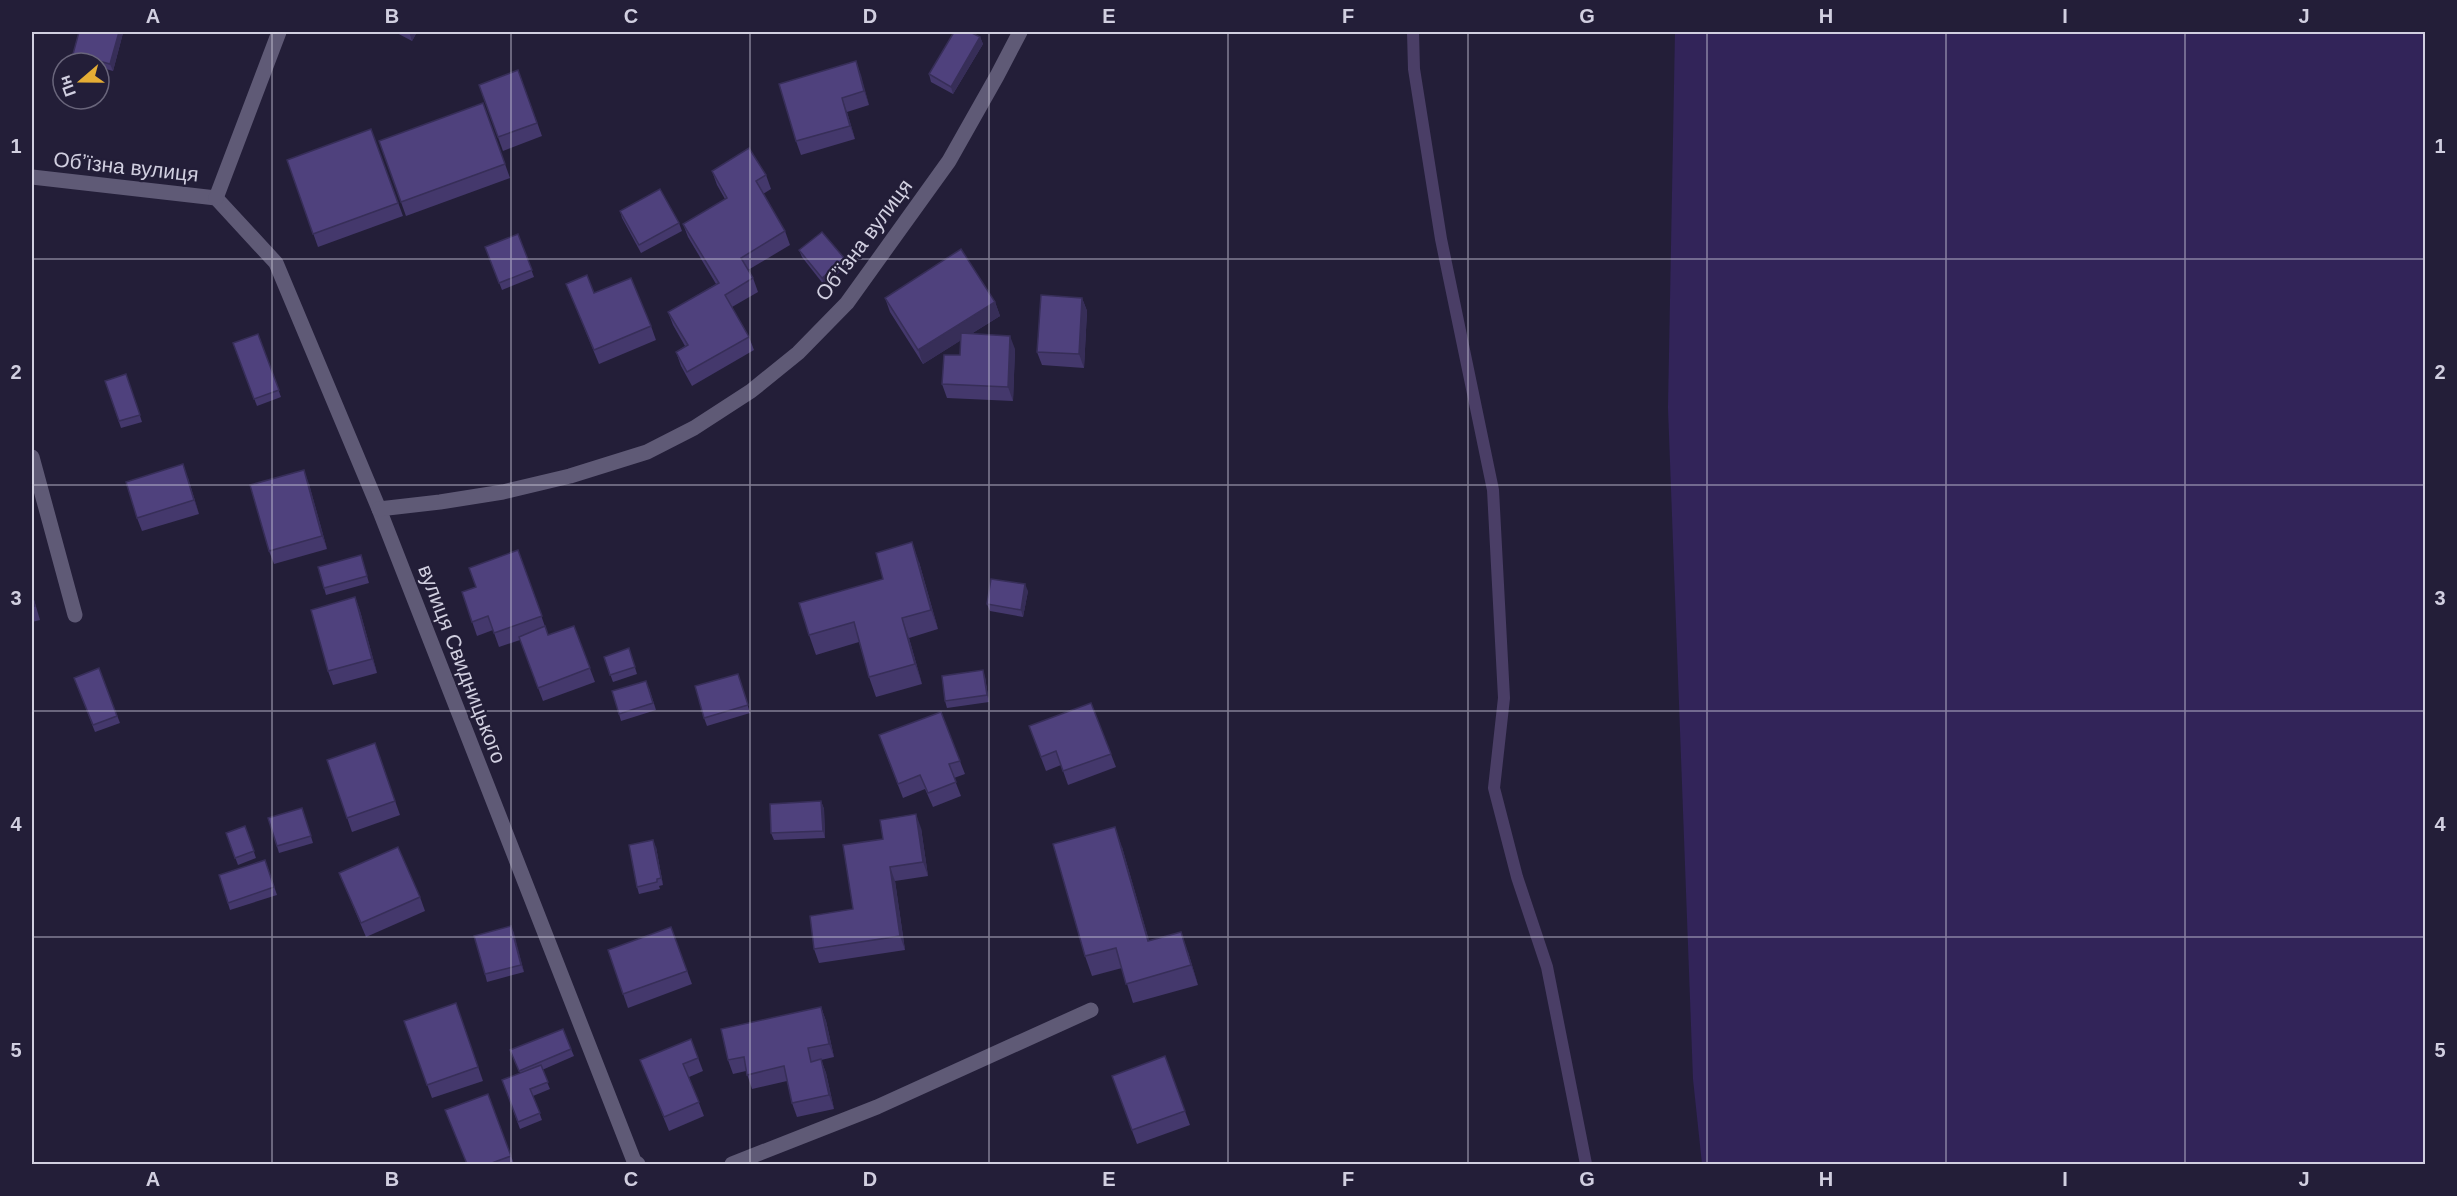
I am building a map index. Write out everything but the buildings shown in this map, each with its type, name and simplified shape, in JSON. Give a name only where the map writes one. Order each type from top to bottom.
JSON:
[{"type":"street","points":[[216,198],[279,32]]},
{"type":"street","name":"Обʼїзна вулиця","points":[[379,509],[503,492],[570,476],[647,452],[694,428],[751,391],[798,353],[847,303],[949,160],[1020,32]]},
{"type":"street","name":"Обʼїзна вулиця","points":[[32,177],[216,198]]},
{"type":"street","name":"вулиця Свидницького","points":[[216,198],[276,262],[379,509],[632,1163]]},
{"type":"street","points":[[32,457],[75,615]]},
{"type":"street","points":[[732,1164],[877,1107],[1091,1010]]},
{"type":"shaded area","points":[[1675,32],[2425,32],[2425,1164],[1702,1164],[1693,1079],[1668,408]]},
{"type":"waterway","points":[[1413,32],[1414,69],[1441,239],[1493,490],[1504,698],[1494,788],[1517,877],[1547,967],[1586,1164]]}]
